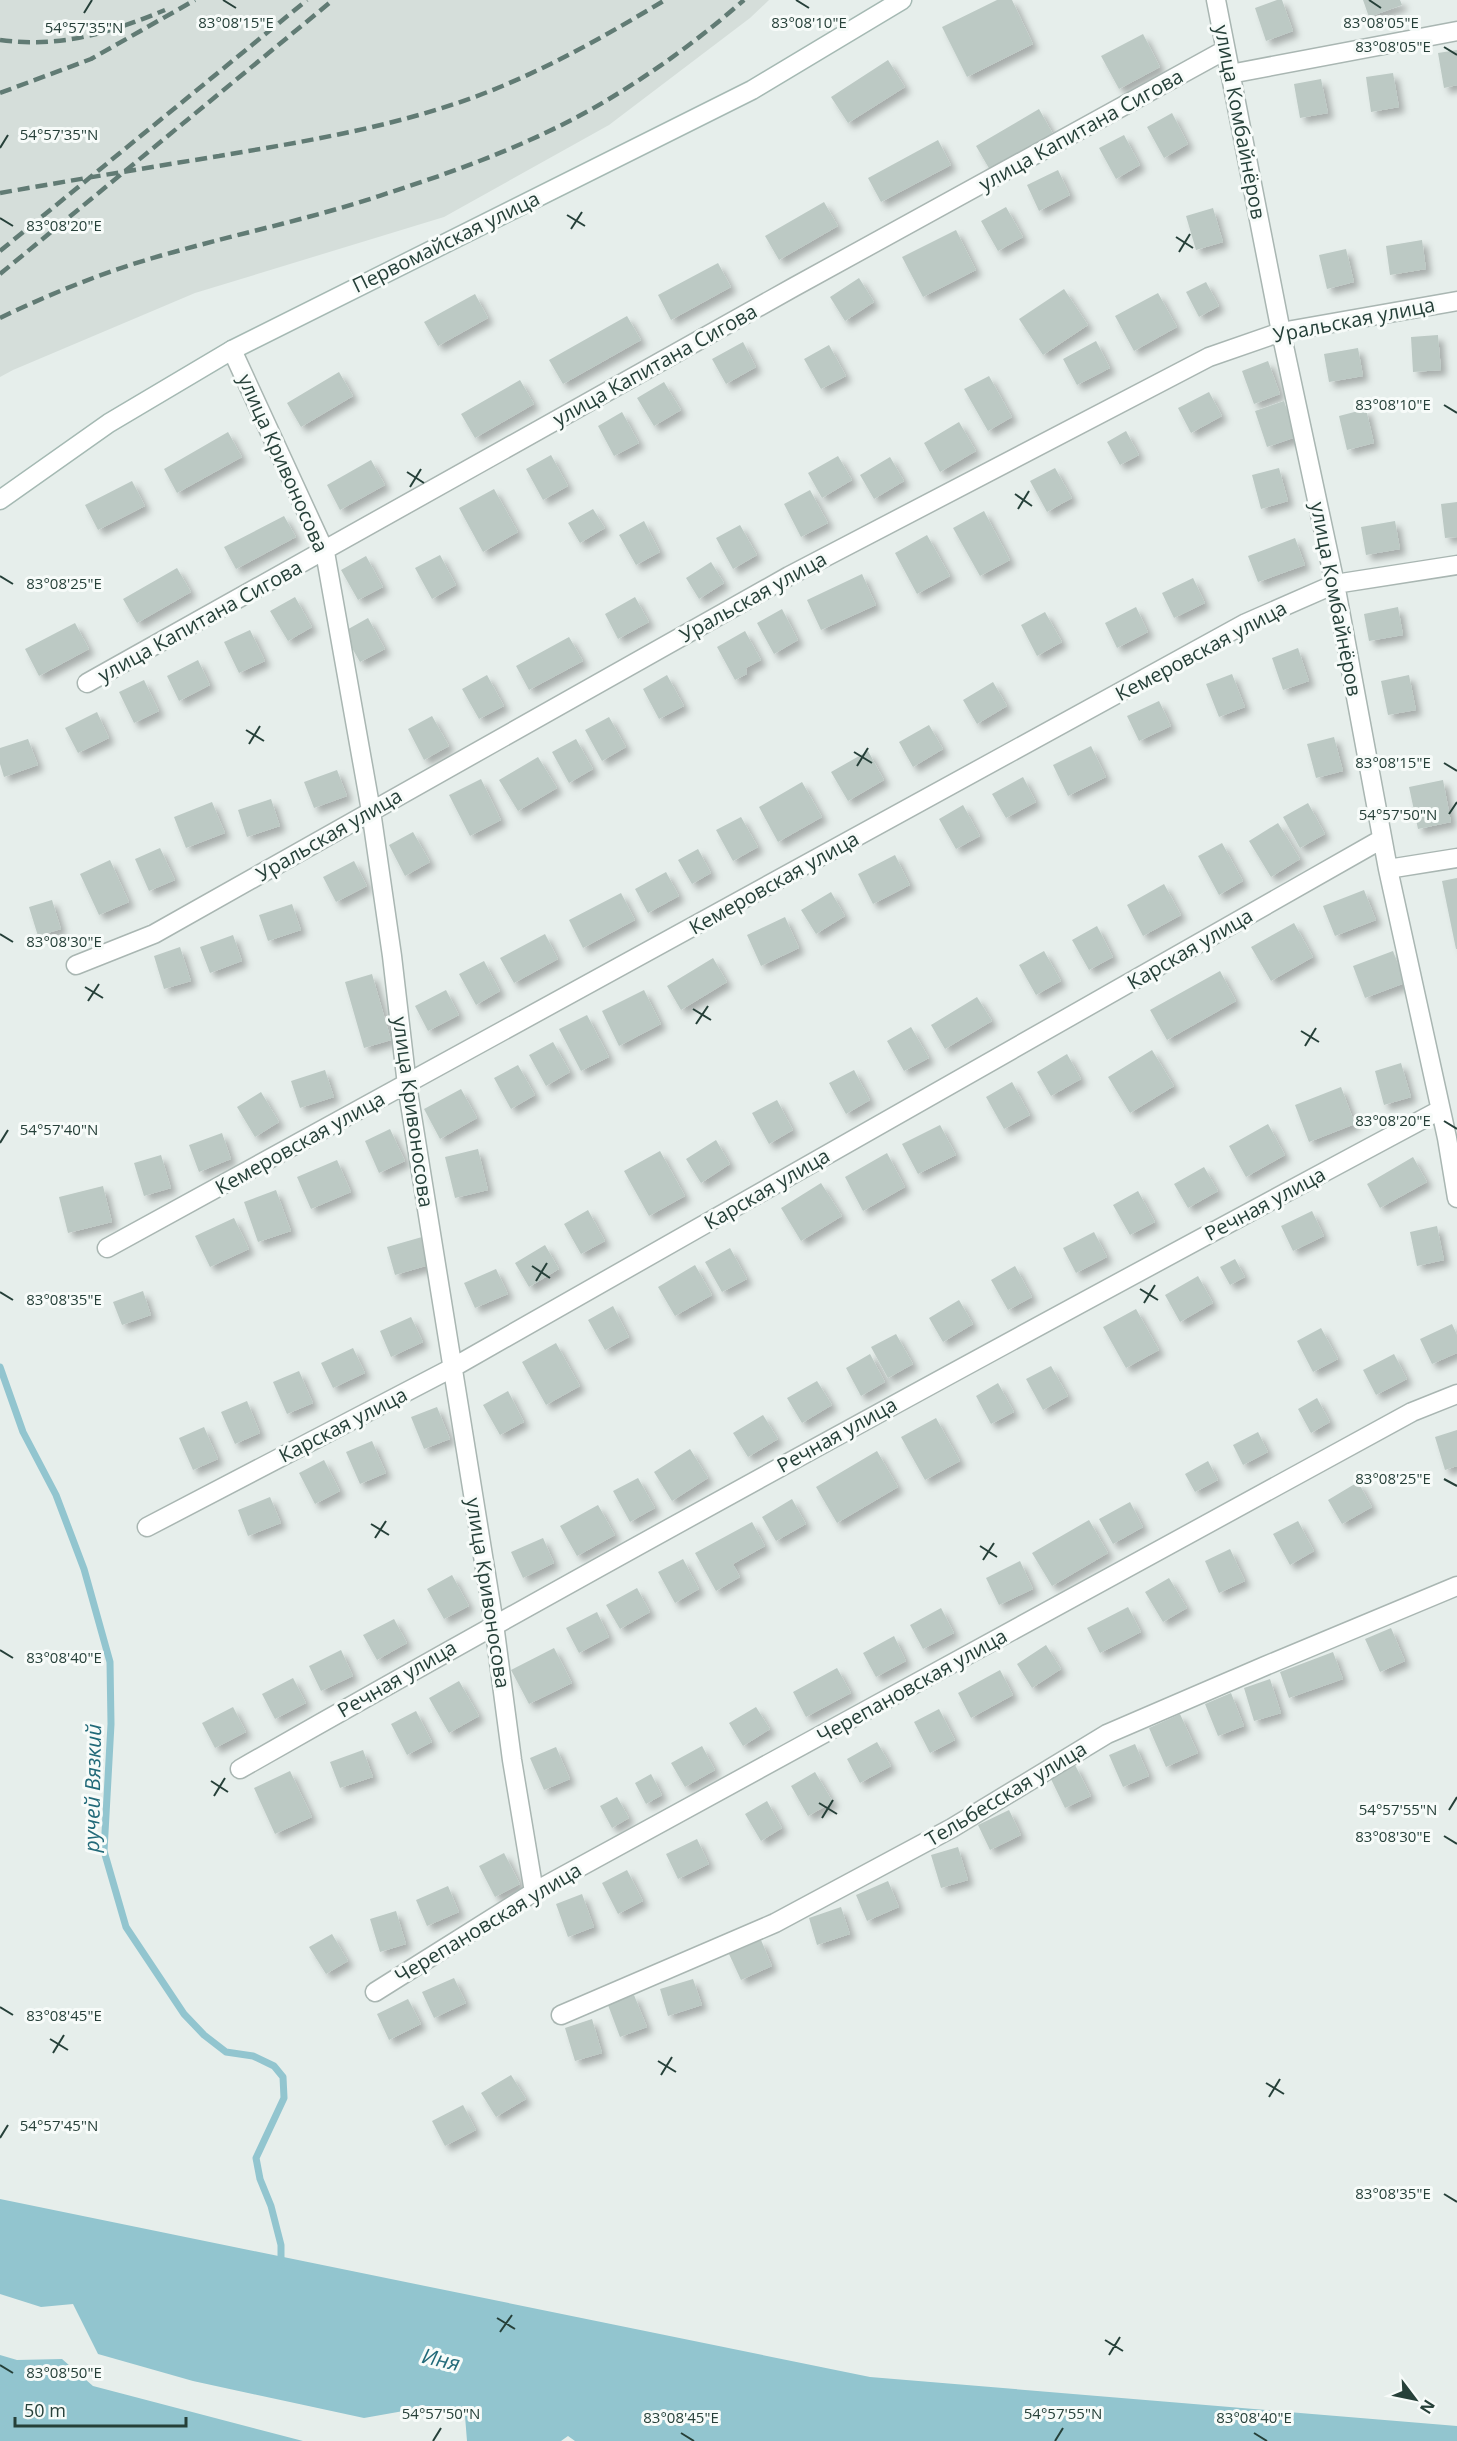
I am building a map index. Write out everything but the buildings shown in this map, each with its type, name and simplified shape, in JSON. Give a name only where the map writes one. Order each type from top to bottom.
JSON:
[{"type":"street","name":"Первомайская улица","points":[[0,500],[109,423],[232,350],[752,90],[902,0]]},
{"type":"street","name":"улица Комбайнёров","points":[[1216,0],[1281,332],[1335,584],[1388,869],[1440,1110],[1452,1138],[1457,1198]]},
{"type":"street","points":[[1230,74],[1457,31]]},
{"type":"street","name":"улица Капитана Сигова","points":[[87,683],[325,552],[794,287],[1226,50]]},
{"type":"street","name":"Уральская улица","points":[[76,965],[154,934],[789,576],[1209,357],[1281,332],[1457,301]]},
{"type":"street","name":"улица Кривоносова","points":[[232,350],[325,552],[371,811],[392,956],[407,1085],[494,1624],[512,1760],[534,1892]]},
{"type":"street","name":"Кемеровская улица","points":[[107,1248],[1246,623],[1335,584],[1457,565]]},
{"type":"street","name":"Карская улица","points":[[147,1527],[452,1368],[1382,839]]},
{"type":"street","points":[[1388,869],[1457,858]]},
{"type":"street","name":"Речная улица","points":[[240,1769],[494,1624],[993,1349],[1440,1110]]},
{"type":"street","name":"Черепановская улица","points":[[375,1992],[534,1892],[1412,1412],[1457,1394]]},
{"type":"street","name":"Тельбесская улица","points":[[561,2015],[775,1923],[952,1828],[1107,1734],[1457,1586]]},
{"type":"shaded area","points":[[0,0],[769,0],[750,18],[609,125],[444,217],[195,293],[0,377]]},
{"type":"water","name":"Иня","points":[[0,2199],[870,2377],[1457,2426],[1457,2441],[575,2441],[568,2436],[561,2441],[467,2441],[465,2416],[426,2407],[364,2418],[193,2381],[98,2354],[73,2304],[41,2307],[0,2294]]},
{"type":"water","points":[[0,2355],[17,2360],[62,2359],[93,2386],[303,2441],[0,2441]]},
{"type":"waterway","name":"ручей Вязкий","points":[[0,1367],[23,1432],[56,1495],[84,1569],[110,1662],[111,1724],[104,1851],[126,1927],[184,2014],[204,2035],[226,2052],[253,2056],[274,2066],[283,2077],[284,2098],[256,2158],[260,2179],[271,2206],[281,2245],[281,2265]]},
{"type":"railway","points":[[0,93],[91,59],[195,0]]},
{"type":"railway","points":[[0,251],[307,0]]},
{"type":"railway","points":[[0,274],[333,0]]},
{"type":"railway","points":[[0,193],[290,144],[397,121],[432,111],[500,87],[543,68],[665,0]]},
{"type":"railway","points":[[0,318],[64,289],[129,265],[362,202],[501,152],[556,128],[627,88],[679,52],[744,0]]},
{"type":"railway","points":[[0,40],[44,42],[85,37],[125,26],[165,10]]}]
